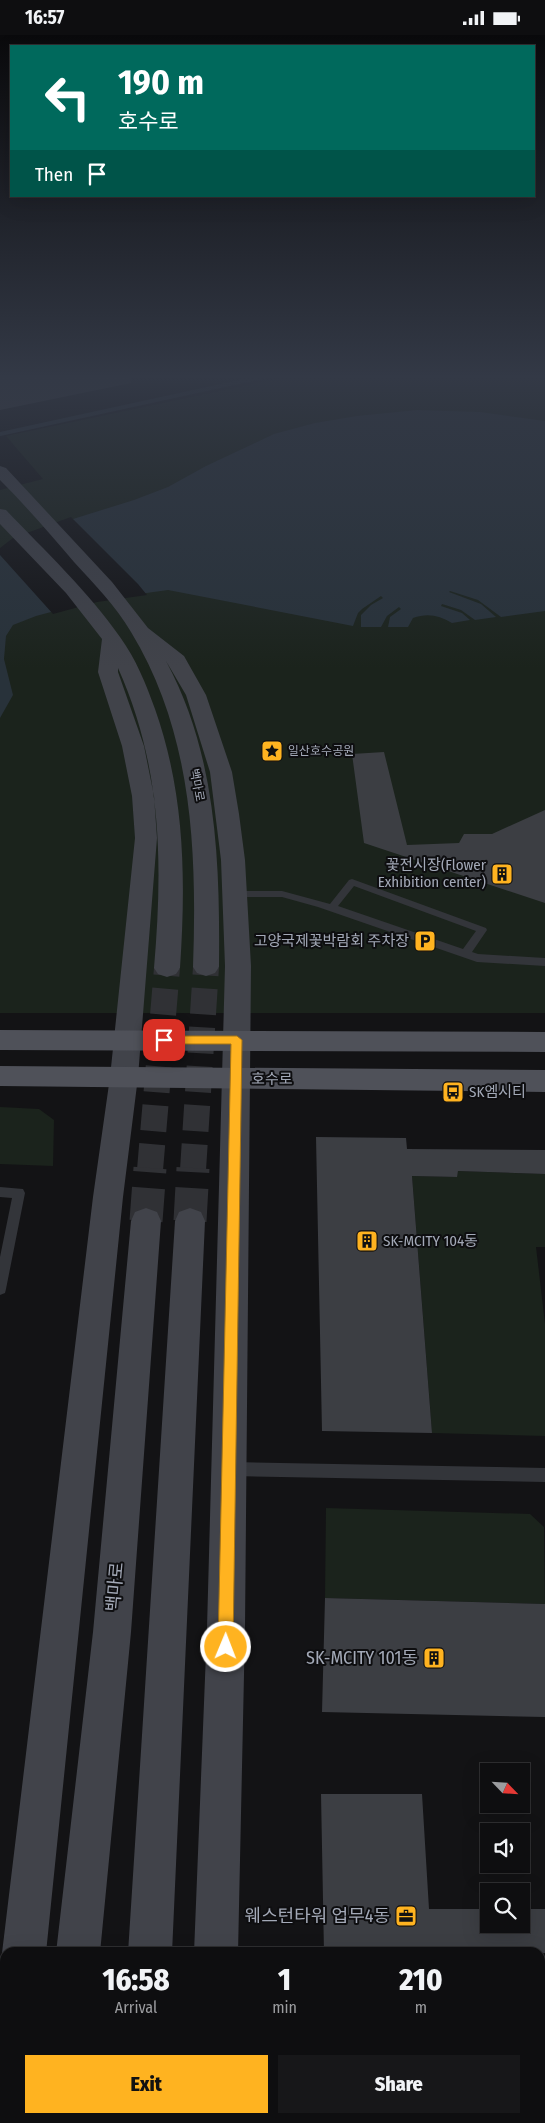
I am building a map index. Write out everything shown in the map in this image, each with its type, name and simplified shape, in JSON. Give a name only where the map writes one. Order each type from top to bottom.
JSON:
[{"type":"main road","points":[[2,472],[19,489],[117,599],[135,624],[177,660],[188,678],[206,722],[225,794],[231,834],[238,966],[226,1628],[216,1947]]},
{"type":"main road","points":[[0,514],[107,632],[129,670],[144,707],[156,744],[167,794],[172,869],[167,968]]},
{"type":"main road","name":"백마로","points":[[135,624],[159,666],[174,703],[198,782],[205,835],[208,879],[206,967]]},
{"type":"main road","points":[[25,1947],[108,1197],[124,1077],[134,966],[140,924],[146,838],[143,796],[133,746],[108,671],[107,632]]},
{"type":"main road","points":[[0,1040],[545,1043]]},
{"type":"main road","name":"호수로","points":[[0,1076],[545,1081]]},
{"type":"main road","name":"백마로","points":[[79,1947],[112,1632],[146,1221]]},
{"type":"main road","points":[[150,1947],[190,1221]]},
{"type":"lane","points":[[332,908],[352,882],[482,930],[465,954]]},
{"type":"lane","points":[[235,894],[282,894],[332,908],[477,959],[545,962]]},
{"type":"lane","points":[[0,1192],[19,1193],[0,1289]]},
{"type":"lane","points":[[228,1469],[545,1475]]},
{"type":"shaded area","name":"일산호수공원","points":[[37,472],[545,472],[545,1013],[0,1013],[0,490],[43,479]]},
{"type":"shaded area","points":[[194,472],[545,472],[545,611],[501,617],[478,600],[450,591],[481,604],[496,617],[475,620],[461,610],[442,604],[441,606],[462,613],[470,620],[452,623],[442,618],[428,615],[413,618],[408,627],[388,627],[390,617],[401,609],[399,607],[387,616],[381,627],[361,627],[361,615],[371,605],[383,598],[381,596],[358,613],[353,626],[168,590],[96,600],[36,616],[13,625],[6,636],[4,659],[13,695],[0,718],[0,551],[73,519],[168,487]]},
{"type":"shaded area","points":[[0,1107],[39,1109],[54,1120],[53,1166],[0,1164]]},
{"type":"shaded area","points":[[458,1171],[545,1174],[545,1247],[536,1247],[545,1324],[545,1436],[432,1433],[412,1176],[456,1177]]},
{"type":"shaded area","points":[[326,1508],[530,1514],[544,1527],[545,1604],[325,1598]]},
{"type":"pier","points":[[71,517],[147,595],[97,602],[53,614],[0,555],[0,548],[13,538]]},
{"type":"building","name":"꽃전시장(Flower Exhibition center)","points":[[384,752],[407,845],[459,843],[464,834],[492,834],[545,810],[545,903],[364,843],[352,754]]},
{"type":"building","name":"SK-MCITY 104동","points":[[316,1137],[406,1138],[407,1149],[545,1150],[545,1174],[458,1171],[457,1177],[412,1176],[432,1433],[322,1431]]},
{"type":"building","name":"SK-MCITY 101동","points":[[325,1598],[545,1604],[545,1717],[322,1712]]},
{"type":"building","name":"웨스턴타워 업무4동","points":[[321,1794],[422,1794],[429,1909],[480,1909],[480,1933],[530,1933],[530,1909],[545,1909],[545,1947],[324,1947]]},
{"type":"tunnel","points":[[193,1170],[206,967]]},
{"type":"tunnel","points":[[150,1170],[167,968]]},
{"type":"tunnel","points":[[146,1221],[150,1168]]},
{"type":"tunnel","points":[[190,1221],[193,1168]]},
{"type":"place","name":"일산호수공원","points":[[272,751]]},
{"type":"place","name":"꽃전시장(Flower Exhibition center)","points":[[502,874]]},
{"type":"place","name":"고양국제꽃박람회 주차장","points":[[425,941]]},
{"type":"place","name":"SK엠시티","points":[[453,1092]]},
{"type":"place","name":"SK-MCITY 104동","points":[[367,1241]]},
{"type":"place","name":"SK-MCITY 101동","points":[[434,1658]]},
{"type":"place","name":"웨스턴타워 업무4동","points":[[406,1916]]},
{"type":"route","points":[[164,1040],[237,1040],[226,1647]]}]
